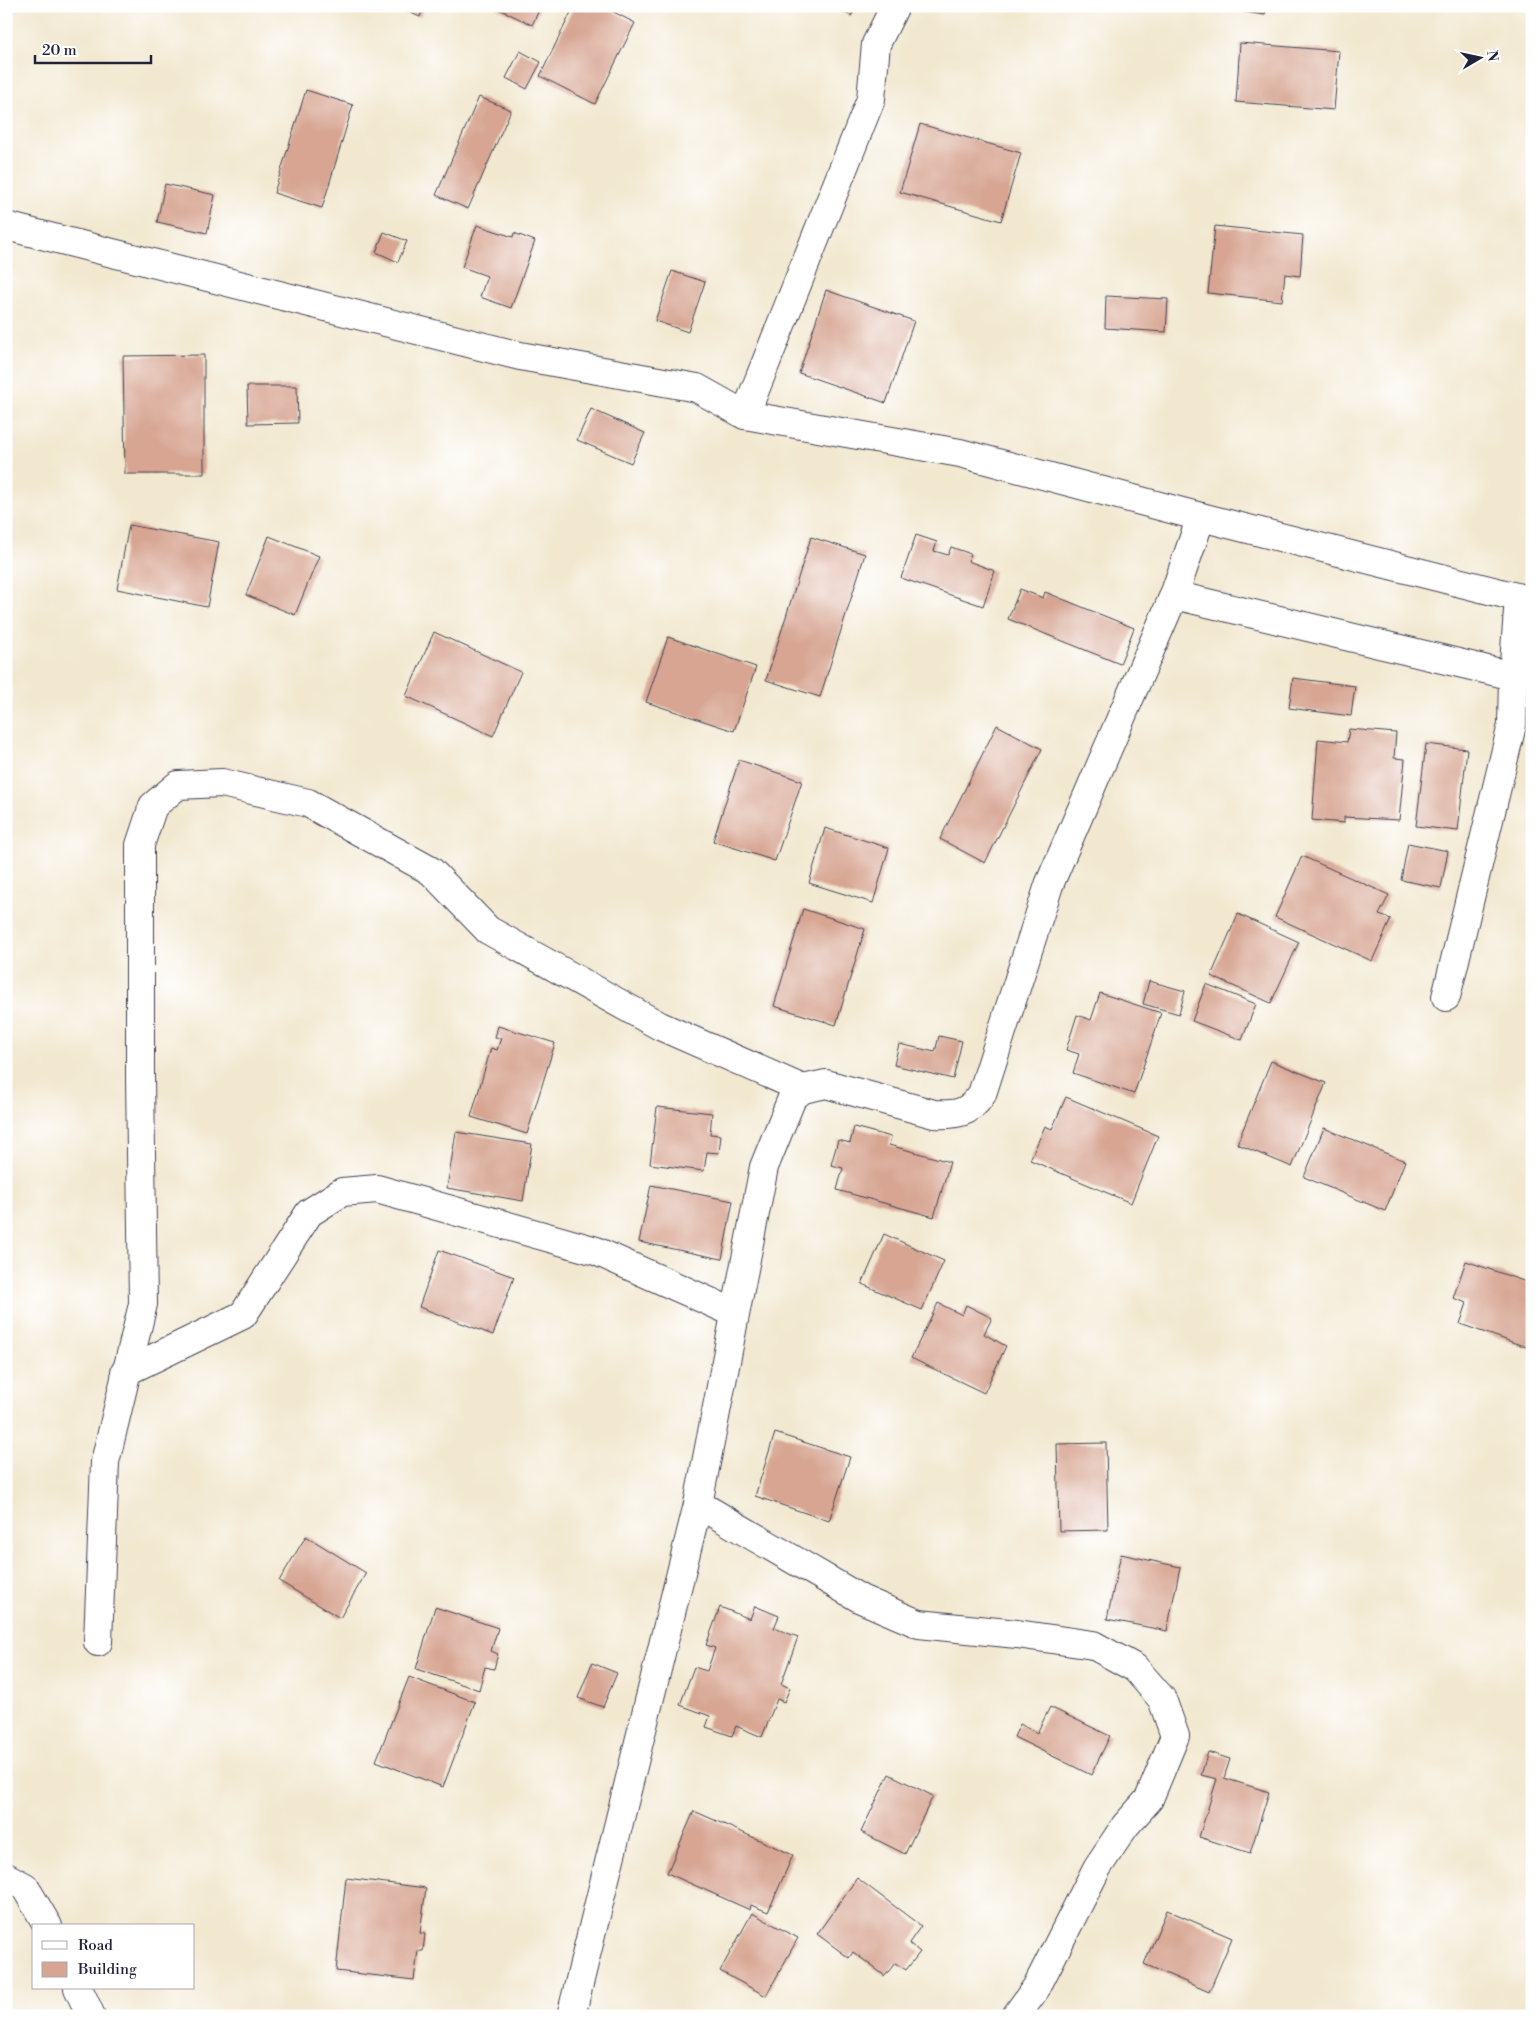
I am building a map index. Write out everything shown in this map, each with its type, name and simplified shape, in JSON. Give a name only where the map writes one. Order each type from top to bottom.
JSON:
[{"type":"street","points":[[745,415],[871,99],[876,44],[895,6]]},
{"type":"street","points":[[6,226],[520,356],[697,388],[745,415],[960,453],[1526,600],[1513,676],[1522,729],[1446,997]]},
{"type":"street","points":[[571,2016],[698,1504],[764,1167],[792,1098],[803,1089],[826,1084],[934,1114],[952,1115],[974,1107],[982,1094],[1049,885],[1174,595],[1201,517]]},
{"type":"street","points":[[1174,595],[1513,676]]},
{"type":"street","points":[[98,1642],[105,1462],[125,1372],[143,1304],[140,1076],[140,845],[153,806],[178,785],[222,782],[308,803],[431,870],[488,930],[660,1026],[803,1089]]},
{"type":"street","points":[[125,1372],[243,1315],[309,1213],[342,1192],[377,1189],[596,1251],[735,1314]]},
{"type":"street","points":[[698,1504],[861,1599],[919,1624],[1017,1634],[1093,1646],[1136,1668],[1162,1699],[1175,1736],[1149,1798],[1125,1826],[1096,1868],[1036,1988],[1016,2016]]},
{"type":"street","points":[[6,1877],[25,1887],[47,1924]]},
{"type":"street","points":[[79,1990],[91,2016]]},
{"type":"building","points":[[395,6],[424,6],[420,17]]},
{"type":"building","points":[[493,6],[541,6],[532,25]]},
{"type":"building","points":[[574,6],[602,6],[635,23],[595,104],[540,76]]},
{"type":"building","points":[[834,6],[856,6],[851,16]]},
{"type":"building","points":[[1238,6],[1266,6],[1265,15],[1238,11]]},
{"type":"building","points":[[1240,43],[1339,51],[1334,110],[1236,102]]},
{"type":"building","points":[[520,51],[541,62],[527,89],[506,78]]},
{"type":"building","points":[[306,90],[353,105],[322,208],[274,193]]},
{"type":"building","points":[[479,97],[511,110],[468,209],[436,195]]},
{"type":"building","points":[[920,124],[1021,153],[1001,221],[900,192]]},
{"type":"building","points":[[165,184],[215,195],[207,233],[157,222]]},
{"type":"building","points":[[477,225],[513,237],[514,233],[535,241],[511,308],[480,297],[487,276],[462,267]]},
{"type":"building","points":[[1215,226],[1303,235],[1300,276],[1285,274],[1282,301],[1208,293]]},
{"type":"building","points":[[384,232],[407,241],[398,262],[376,252]]},
{"type":"building","points":[[672,271],[705,282],[688,332],[655,321]]},
{"type":"building","points":[[826,290],[914,321],[886,403],[799,373]]},
{"type":"building","points":[[1106,296],[1168,299],[1166,332],[1105,328]]},
{"type":"building","points":[[204,355],[204,474],[125,474],[123,356]]},
{"type":"building","points":[[247,386],[297,386],[298,423],[248,424]]},
{"type":"building","points":[[591,409],[645,433],[631,463],[577,440]]},
{"type":"building","points":[[129,525],[219,542],[207,607],[117,589]]},
{"type":"building","points":[[916,535],[937,542],[934,551],[948,555],[951,547],[971,554],[968,561],[995,571],[983,606],[901,578]]},
{"type":"building","points":[[269,536],[319,556],[295,615],[246,595]]},
{"type":"building","points":[[811,537],[865,554],[820,697],[766,680]]},
{"type":"building","points":[[1020,589],[1043,598],[1045,592],[1134,628],[1120,664],[1008,619]]},
{"type":"building","points":[[434,632],[521,672],[493,736],[406,696]]},
{"type":"building","points":[[668,637],[756,667],[734,731],[646,702]]},
{"type":"building","points":[[1293,678],[1355,686],[1351,716],[1289,708]]},
{"type":"building","points":[[997,725],[1042,749],[985,863],[940,839]]},
{"type":"building","points":[[1349,729],[1396,733],[1394,758],[1405,759],[1399,820],[1344,817],[1344,823],[1312,820],[1318,739],[1347,742]]},
{"type":"building","points":[[1426,744],[1467,749],[1458,831],[1416,826]]},
{"type":"building","points":[[739,760],[802,781],[775,861],[713,841]]},
{"type":"building","points":[[825,828],[889,848],[873,903],[809,883]]},
{"type":"building","points":[[1408,843],[1448,851],[1441,888],[1401,880]]},
{"type":"building","points":[[1302,856],[1389,895],[1379,915],[1391,919],[1372,961],[1275,917]]},
{"type":"building","points":[[803,909],[865,929],[836,1025],[774,1006]]},
{"type":"building","points":[[1238,914],[1299,942],[1271,1003],[1211,976]]},
{"type":"building","points":[[1149,981],[1185,991],[1179,1014],[1143,1004]]},
{"type":"building","points":[[1206,984],[1256,1004],[1242,1040],[1192,1021]]},
{"type":"building","points":[[1100,993],[1161,1013],[1134,1094],[1073,1073],[1079,1054],[1066,1050],[1077,1015],[1091,1020]]},
{"type":"building","points":[[498,1026],[555,1043],[527,1134],[471,1117],[491,1048],[497,1050],[501,1038],[495,1037]]},
{"type":"building","points":[[939,1036],[962,1041],[953,1079],[894,1065],[899,1044],[935,1052]]},
{"type":"building","points":[[1271,1061],[1326,1083],[1292,1167],[1237,1144]]},
{"type":"building","points":[[1066,1097],[1158,1136],[1131,1203],[1030,1160],[1045,1126],[1052,1129]]},
{"type":"building","points":[[657,1107],[712,1113],[710,1134],[721,1135],[719,1153],[707,1152],[704,1171],[650,1164]]},
{"type":"building","points":[[854,1127],[891,1137],[889,1145],[950,1162],[934,1217],[837,1190],[843,1168],[831,1165],[838,1140],[850,1143]]},
{"type":"building","points":[[1324,1128],[1405,1161],[1385,1211],[1304,1177]]},
{"type":"building","points":[[456,1132],[532,1144],[523,1201],[447,1188]]},
{"type":"building","points":[[651,1185],[733,1201],[722,1259],[639,1242]]},
{"type":"building","points":[[884,1234],[944,1261],[922,1310],[862,1284]]},
{"type":"building","points":[[439,1250],[514,1277],[493,1335],[419,1307]]},
{"type":"building","points":[[1466,1261],[1532,1284],[1532,1349],[1460,1324],[1467,1303],[1453,1298]]},
{"type":"building","points":[[938,1303],[962,1315],[966,1305],[992,1318],[984,1334],[1006,1346],[984,1393],[911,1358]]},
{"type":"building","points":[[775,1433],[850,1457],[829,1521],[755,1496]]},
{"type":"building","points":[[1106,1443],[1108,1530],[1059,1531],[1057,1444]]},
{"type":"building","points":[[306,1536],[366,1573],[340,1618],[279,1581]]},
{"type":"building","points":[[1121,1554],[1180,1567],[1167,1631],[1107,1619]]},
{"type":"building","points":[[755,1606],[779,1616],[774,1628],[798,1637],[781,1684],[790,1688],[784,1702],[777,1699],[762,1737],[736,1726],[732,1736],[706,1727],[710,1716],[680,1705],[694,1667],[707,1671],[715,1648],[706,1645],[720,1607],[750,1619]]},
{"type":"building","points":[[435,1607],[498,1628],[491,1651],[498,1654],[494,1669],[485,1667],[479,1690],[416,1669]]},
{"type":"building","points":[[592,1663],[617,1673],[603,1707],[578,1698]]},
{"type":"building","points":[[409,1677],[475,1702],[443,1787],[376,1761]]},
{"type":"building","points":[[1050,1707],[1110,1736],[1091,1775],[1014,1737],[1020,1724],[1037,1733]]},
{"type":"building","points":[[1208,1752],[1230,1759],[1224,1778],[1269,1792],[1250,1853],[1199,1837],[1217,1779],[1201,1775]]},
{"type":"building","points":[[889,1774],[933,1796],[905,1854],[861,1832]]},
{"type":"building","points":[[694,1811],[793,1855],[768,1912],[751,1905],[750,1910],[667,1873]]},
{"type":"building","points":[[346,1878],[426,1888],[420,1933],[425,1934],[423,1951],[418,1951],[414,1980],[336,1971]]},
{"type":"building","points":[[857,1878],[921,1926],[909,1943],[920,1952],[906,1970],[895,1963],[885,1976],[853,1952],[849,1958],[817,1934]]},
{"type":"building","points":[[1167,1910],[1232,1938],[1209,1992],[1144,1964]]},
{"type":"building","points":[[752,1913],[798,1938],[766,1996],[720,1971]]}]
